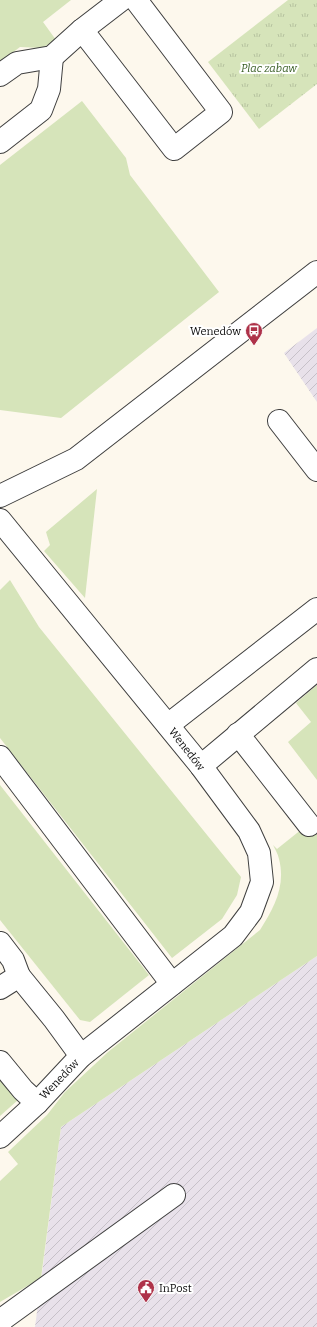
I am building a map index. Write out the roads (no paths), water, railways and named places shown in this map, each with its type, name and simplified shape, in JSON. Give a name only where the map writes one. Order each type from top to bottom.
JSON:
[{"type":"street","points":[[0,75],[17,63],[52,57],[82,30],[121,0]]},
{"type":"street","points":[[82,30],[174,149],[221,112],[136,0]]},
{"type":"street","points":[[0,142],[41,110],[49,89],[52,57]]},
{"type":"street","points":[[0,496],[76,459],[317,272]]},
{"type":"street","points":[[279,421],[317,470]]},
{"type":"street","name":"Wenedów","points":[[0,520],[201,766],[249,831],[259,853],[262,882],[251,912],[233,936],[81,1056],[37,1103],[0,1137]]},
{"type":"street","points":[[168,725],[317,609]]},
{"type":"street","points":[[201,766],[317,669]]},
{"type":"street","points":[[238,734],[309,825]]},
{"type":"street","points":[[0,757],[172,984]]},
{"type":"street","name":"Wenedów","points":[[0,943],[13,960],[18,976],[54,1019],[81,1056]]},
{"type":"street","points":[[0,988],[18,976]]},
{"type":"street","name":"Wenedów","points":[[0,1062],[23,1090],[37,1103]]},
{"type":"street","points":[[0,1323],[4,1318],[174,1195]]},
{"type":"place","name":"Wenedów","points":[[254,346]]},
{"type":"place","name":"InPost","points":[[146,1303]]},
{"type":"park label","name":"Plac zabaw","points":[[269,68]]}]
